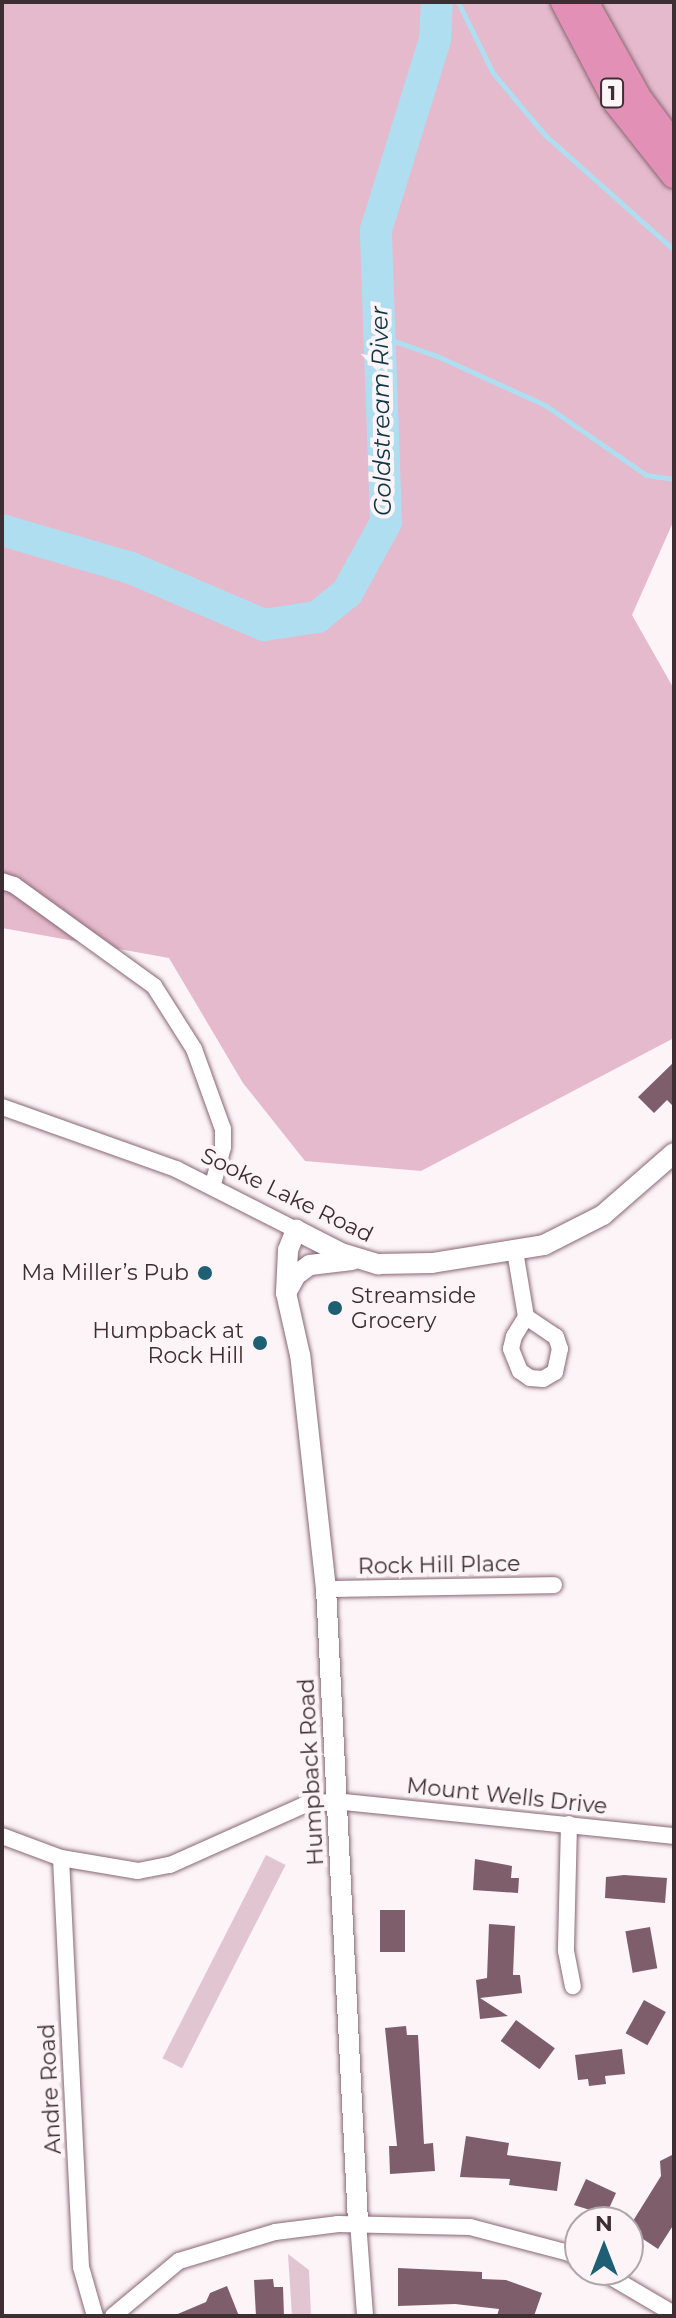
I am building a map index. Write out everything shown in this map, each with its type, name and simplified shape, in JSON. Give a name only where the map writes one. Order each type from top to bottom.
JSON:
[{"type":"highway","name":"1","points":[[564,2],[617,103],[674,175]]},
{"type":"highway","name":"1","points":[[585,2],[632,88],[674,146]]},
{"type":"street","points":[[2,881],[14,885],[154,986],[194,1049],[223,1129],[223,1147],[213,1184]]},
{"type":"street","name":"Sooke Lake Road","points":[[2,1107],[213,1184],[296,1230],[358,1259],[404,1265],[544,1245],[603,1215],[674,1153]]},
{"type":"street","name":"Humpback Road","points":[[296,1230],[286,1259],[286,1293],[300,1355],[326,1589],[365,2316]]},
{"type":"street","points":[[515,1251],[526,1317]]},
{"type":"street","points":[[286,1293],[296,1275],[310,1265],[358,1259]]},
{"type":"street","name":"Rock Hill Place","points":[[326,1589],[554,1585]]},
{"type":"street","name":"Mount Wells Drive","points":[[2,1836],[61,1858],[138,1871],[170,1865],[304,1805],[335,1801],[674,1836]]},
{"type":"street","points":[[569,1824],[566,1951],[573,1986]]},
{"type":"street","name":"Andre Road","points":[[61,1858],[81,2267],[95,2316]]},
{"type":"street","points":[[113,2316],[179,2261],[275,2232],[358,2222],[470,2227],[564,2252]]},
{"type":"street","points":[[629,2286],[672,2309]]},
{"type":"shaded area","points":[[2,2],[674,2],[674,520],[632,615],[674,689],[674,1038],[421,1171],[305,1161],[243,1083],[169,958],[2,928]]},
{"type":"shaded area","points":[[266,1855],[286,1865],[182,2068],[162,2058]]},
{"type":"shaded area","points":[[288,2254],[309,2270],[311,2316],[292,2316]]},
{"type":"building","points":[[674,1062],[674,1107],[667,1100],[654,1113],[638,1097]]},
{"type":"building","points":[[475,1859],[512,1866],[511,1878],[519,1878],[518,1893],[473,1890]]},
{"type":"building","points":[[606,1877],[667,1878],[665,1903],[605,1898]]},
{"type":"building","points":[[380,1910],[405,1910],[405,1952],[380,1952]]},
{"type":"building","points":[[489,1924],[515,1926],[513,1975],[520,1975],[522,1993],[480,1998],[508,2016],[480,2019],[476,1980],[487,1978]]},
{"type":"building","points":[[650,1927],[657,1968],[633,1973],[625,1931]]},
{"type":"building","points":[[644,2000],[666,2012],[647,2045],[626,2033]]},
{"type":"building","points":[[516,2020],[555,2048],[540,2069],[501,2041]]},
{"type":"building","points":[[406,2026],[407,2035],[418,2035],[424,2144],[433,2143],[435,2171],[390,2174],[389,2146],[397,2146],[385,2028]]},
{"type":"building","points":[[622,2049],[625,2074],[605,2076],[606,2084],[589,2086],[588,2079],[578,2080],[575,2055]]},
{"type":"building","points":[[466,2136],[509,2143],[507,2155],[561,2162],[557,2191],[509,2185],[510,2179],[460,2177]]},
{"type":"building","points":[[674,2154],[674,2224],[658,2249],[644,2240],[642,2206],[661,2176],[660,2161]]},
{"type":"building","points":[[586,2179],[616,2193],[610,2206],[574,2205]]},
{"type":"building","points":[[398,2268],[482,2272],[482,2279],[506,2280],[542,2293],[534,2316],[497,2316],[499,2309],[455,2304],[398,2306]]},
{"type":"building","points":[[273,2279],[274,2287],[283,2287],[284,2316],[256,2316],[254,2280]]},
{"type":"building","points":[[227,2286],[239,2316],[173,2316],[206,2302],[210,2293]]},
{"type":"waterway","name":"Goldstream River","points":[[2,530],[131,568],[264,625],[317,617],[347,593],[386,522],[376,230],[435,39],[437,2]]},
{"type":"waterway","points":[[458,2],[493,73],[545,135],[674,250]]},
{"type":"waterway","points":[[380,336],[437,356],[545,405],[646,475],[674,479]]},
{"type":"place","name":"Ma Miller’s Pub","points":[[205,1273]]},
{"type":"place","name":"Streamside Grocery","points":[[335,1308]]},
{"type":"place","name":"Humpback at Rock Hill","points":[[260,1343]]}]
